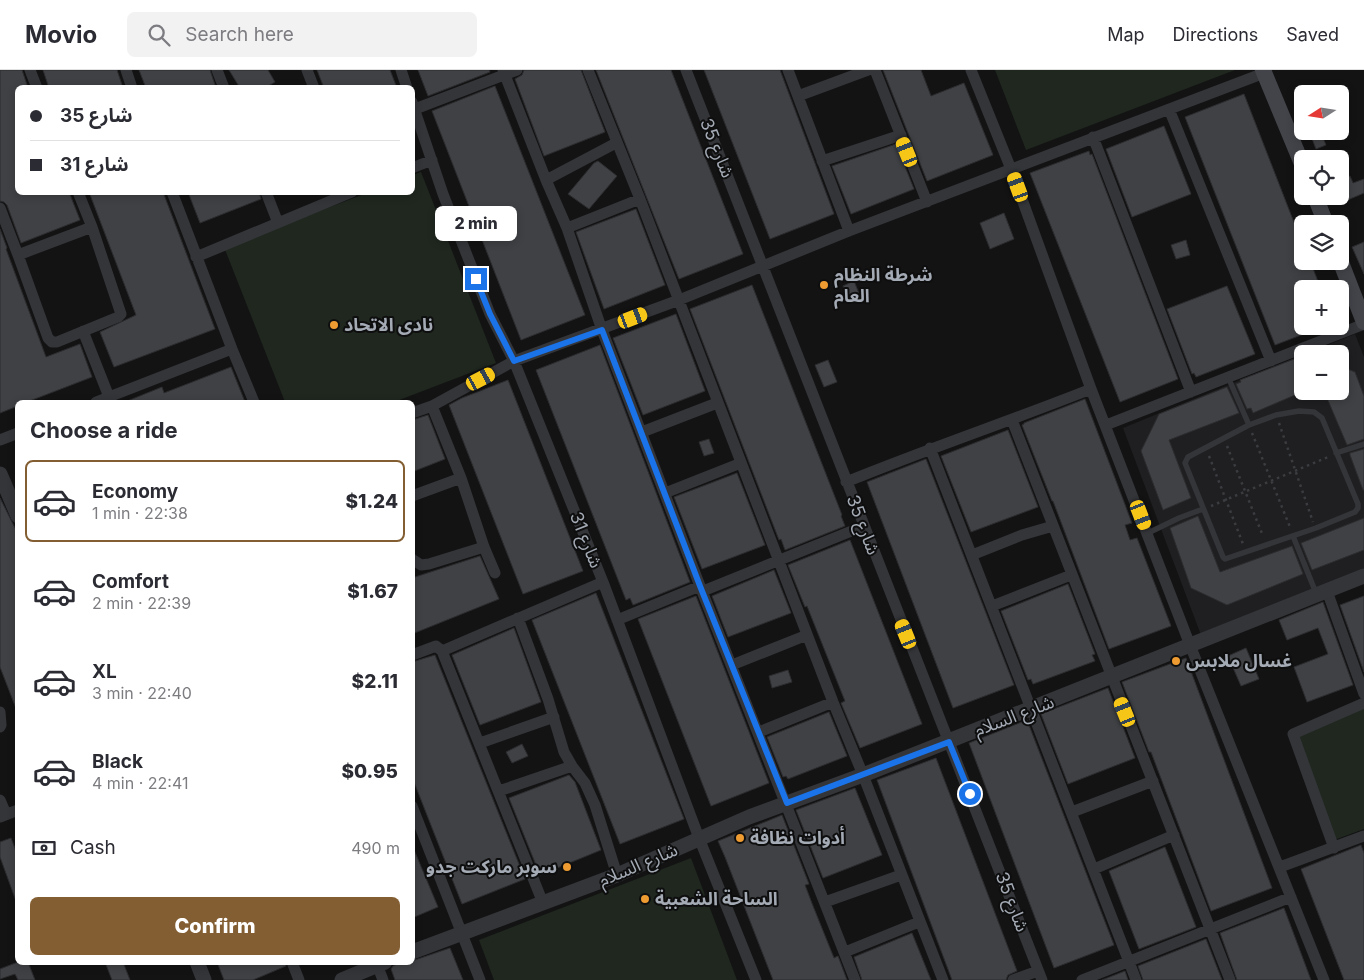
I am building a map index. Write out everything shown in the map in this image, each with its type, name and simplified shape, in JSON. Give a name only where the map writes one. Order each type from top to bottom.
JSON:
[{"type":"main road","points":[[1266,71],[1297,150]]},
{"type":"main road","points":[[1344,270],[1363,315]]},
{"type":"street","points":[[30,70],[36,85]]},
{"type":"street","points":[[126,70],[131,85]]},
{"type":"street","points":[[217,70],[223,85]]},
{"type":"street","points":[[307,70],[313,85]]},
{"type":"street","points":[[401,70],[406,85]]},
{"type":"street","points":[[415,105],[517,70]]},
{"type":"street","points":[[588,70],[640,199],[807,636],[942,980]]},
{"type":"street","name":"شارع 35","points":[[686,70],[1040,975]]},
{"type":"street","points":[[788,70],[848,231]]},
{"type":"street","points":[[798,96],[868,70]]},
{"type":"street","points":[[875,70],[927,202]]},
{"type":"street","points":[[971,70],[1011,169],[1091,389],[1190,646],[1324,980]]},
{"type":"street","points":[[415,412],[432,406],[514,361],[602,330],[848,231],[1266,71]]},
{"type":"street","points":[[504,73],[567,228],[602,330],[855,980]]},
{"type":"street","name":"شارع 31","points":[[415,108],[443,194],[487,305],[514,361],[617,620],[699,838],[756,980]]},
{"type":"street","points":[[1169,109],[1271,361]]},
{"type":"street","points":[[822,161],[901,135]]},
{"type":"street","points":[[1093,137],[1191,392]]},
{"type":"street","points":[[546,180],[616,143]]},
{"type":"street","points":[[415,167],[432,160]]},
{"type":"street","points":[[0,208],[48,338],[52,342],[57,342],[118,317],[121,314],[79,195]]},
{"type":"street","points":[[173,195],[232,350],[253,400]]},
{"type":"street","points":[[267,195],[278,223]]},
{"type":"street","points":[[196,257],[345,195]]},
{"type":"street","points":[[567,228],[640,199]]},
{"type":"street","points":[[18,255],[92,227]]},
{"type":"street","points":[[1106,425],[1271,361],[1363,315]]},
{"type":"street","points":[[83,331],[110,400],[232,350]]},
{"type":"street","points":[[846,482],[930,448],[1012,420],[1091,389]]},
{"type":"street","points":[[642,432],[717,403]]},
{"type":"street","points":[[432,406],[461,478],[495,573]]},
{"type":"street","points":[[1012,420],[1230,980]]},
{"type":"street","points":[[0,440],[15,434]]},
{"type":"street","points":[[930,448],[1136,980]]},
{"type":"street","points":[[665,493],[741,463]]},
{"type":"street","points":[[0,474],[15,509]]},
{"type":"street","points":[[415,495],[461,478]]},
{"type":"street","points":[[617,620],[779,560],[864,526]]},
{"type":"street","points":[[972,555],[1022,535],[1053,526]]},
{"type":"street","points":[[415,561],[421,565],[429,564],[484,546]]},
{"type":"street","points":[[992,606],[1071,575]]},
{"type":"street","name":"شارع السلام","points":[[415,951],[617,875],[699,838],[949,742],[1364,576]]},
{"type":"street","points":[[442,650],[602,582]]},
{"type":"street","points":[[1322,593],[1364,694]]},
{"type":"street","points":[[518,618],[554,717],[564,752],[572,766],[586,783],[607,840],[617,875]]},
{"type":"street","points":[[732,665],[807,636]]},
{"type":"street","points":[[415,654],[436,646],[442,650],[543,903]]},
{"type":"street","points":[[759,732],[833,702]]},
{"type":"street","points":[[1334,848],[1292,735],[1364,702]]},
{"type":"street","points":[[0,712],[0,727]]},
{"type":"street","points":[[480,743],[554,717]]},
{"type":"street","points":[[498,791],[572,766]]},
{"type":"street","points":[[1072,812],[1153,781]]},
{"type":"street","points":[[0,800],[3,816],[15,811]]},
{"type":"street","points":[[415,814],[480,980]]},
{"type":"street","points":[[1094,869],[1174,835]]},
{"type":"street","points":[[1280,868],[1364,836]]},
{"type":"street","points":[[825,902],[901,875]]},
{"type":"street","points":[[1082,980],[1128,960],[1211,930],[1291,897]]},
{"type":"street","points":[[845,952],[920,922]]},
{"type":"street","points":[[198,965],[204,980]]},
{"type":"street","points":[[293,965],[299,980]]},
{"type":"street","points":[[342,980],[378,965]]},
{"type":"street","points":[[380,965],[383,980]]},
{"type":"street","points":[[1013,980],[1040,975]]},
{"type":"lane","points":[[1228,377],[1249,425]]},
{"type":"lane","points":[[1299,412],[1314,412],[1318,414],[1322,418],[1358,504],[1355,512],[1316,528],[1230,558],[1226,559],[1223,557],[1185,463],[1188,457],[1249,425],[1276,415],[1299,412]]},
{"type":"lane","points":[[1336,454],[1364,444]]},
{"type":"lane","points":[[1148,533],[1203,509]]},
{"type":"lane","points":[[1293,536],[1322,593]]},
{"type":"path","points":[[1276,415],[1316,528]]},
{"type":"path","points":[[1249,425],[1293,536]]},
{"type":"path","points":[[1224,438],[1267,545]]},
{"type":"path","points":[[1205,448],[1247,552]]},
{"type":"path","points":[[1203,509],[1336,454]]},
{"type":"shaded area","points":[[995,70],[1235,70],[1026,150]]},
{"type":"shaded area","points":[[421,172],[496,363],[399,400],[284,400],[224,247],[362,195],[415,195],[415,174]]},
{"type":"shaded area","points":[[1355,334],[1364,357],[1364,573],[1201,635],[1123,428],[1294,358],[1294,400],[1349,400],[1349,345],[1328,345]]},
{"type":"shaded area","points":[[1364,708],[1364,829],[1334,840],[1293,735]]},
{"type":"shaded area","name":"الساحة الشعبية","points":[[691,858],[737,980],[494,980],[479,940]]},
{"type":"building","points":[[0,70],[22,70],[27,85],[15,85],[15,195],[70,195],[80,220],[21,243],[7,205],[0,201]]},
{"type":"building","points":[[43,70],[117,70],[122,85],[48,85]]},
{"type":"building","points":[[139,70],[210,70],[215,85],[145,85]]},
{"type":"building","points":[[229,70],[268,70],[275,82],[270,85],[238,85]]},
{"type":"building","points":[[317,70],[390,70],[396,85],[323,85]]},
{"type":"building","points":[[418,70],[489,70],[490,72],[428,96]]},
{"type":"building","points":[[524,70],[581,70],[605,132],[544,156],[515,79],[522,75]]},
{"type":"building","points":[[596,70],[671,70],[743,254],[679,279]]},
{"type":"building","points":[[704,70],[780,70],[834,214],[770,239]]},
{"type":"building","points":[[883,70],[921,70],[931,96],[964,83],[993,155],[927,181]]},
{"type":"building","points":[[495,86],[585,315],[521,340],[432,111]]},
{"type":"building","points":[[1244,94],[1294,222],[1294,270],[1314,270],[1317,280],[1294,280],[1294,335],[1301,335],[1275,345],[1185,117]]},
{"type":"building","points":[[1164,126],[1191,194],[1132,217],[1106,149]]},
{"type":"building","points":[[1312,140],[1324,140],[1326,145],[1316,149]]},
{"type":"building","points":[[896,144],[914,189],[851,214],[832,166]]},
{"type":"building","points":[[1089,151],[1090,155],[1092,154],[1178,379],[1120,402],[1030,173]]},
{"type":"building","points":[[598,161],[617,176],[589,209],[568,194],[594,163]]},
{"type":"building","points":[[1349,176],[1353,183],[1364,179],[1364,193],[1349,199]]},
{"type":"building","points":[[90,195],[164,195],[215,329],[114,367],[100,332],[136,315]]},
{"type":"building","points":[[189,195],[260,195],[261,199],[200,223]]},
{"type":"building","points":[[636,209],[665,285],[604,309],[576,232]]},
{"type":"building","points":[[1004,213],[1014,239],[990,249],[980,223]]},
{"type":"building","points":[[0,229],[46,357],[80,344],[92,377],[32,400],[15,400],[15,407],[0,413]]},
{"type":"building","points":[[1186,240],[1190,255],[1176,259],[1171,245]]},
{"type":"building","points":[[1364,242],[1364,274],[1352,247]]},
{"type":"building","points":[[854,281],[860,296],[849,300],[843,286]]},
{"type":"building","points":[[752,285],[845,526],[785,550],[781,539],[779,540],[690,309]]},
{"type":"building","points":[[1227,286],[1255,354],[1196,377],[1194,373],[1192,374],[1167,309]]},
{"type":"building","points":[[676,314],[705,391],[643,415],[613,338]]},
{"type":"building","points":[[600,345],[690,582],[633,605],[630,598],[626,600],[536,370]]},
{"type":"building","points":[[1294,359],[1294,395],[1253,413],[1251,408],[1247,409],[1236,384],[1241,382],[1240,380]]},
{"type":"building","points":[[828,360],[837,382],[824,387],[815,365]]},
{"type":"building","points":[[231,367],[244,400],[130,400],[162,387],[164,393]]},
{"type":"building","points":[[1349,370],[1355,372],[1364,396],[1364,439],[1347,445],[1328,400],[1349,400]]},
{"type":"building","points":[[508,380],[583,571],[523,594],[449,405]]},
{"type":"building","points":[[1227,387],[1239,413],[1169,440],[1191,498],[1163,510],[1141,451],[1159,414]]},
{"type":"building","points":[[1085,399],[1132,523],[1125,525],[1130,540],[1137,538],[1171,626],[1109,649],[1022,425]]},
{"type":"building","points":[[428,415],[445,459],[415,471],[415,419]]},
{"type":"building","points":[[1008,430],[1038,507],[971,532],[941,456]]},
{"type":"building","points":[[709,439],[714,453],[704,456],[699,442]]},
{"type":"building","points":[[1364,449],[1364,490],[1363,490],[1350,453]]},
{"type":"building","points":[[926,459],[1014,685],[953,708],[867,482]]},
{"type":"building","points":[[737,473],[765,545],[702,569],[674,497]]},
{"type":"building","points":[[0,498],[15,528],[15,706],[0,667]]},
{"type":"building","points":[[1198,516],[1220,572],[1292,546],[1303,574],[1227,605],[1191,588],[1170,528]]},
{"type":"building","points":[[1364,518],[1364,550],[1312,570],[1301,543]]},
{"type":"building","points":[[850,540],[922,724],[860,748],[841,703],[845,701],[807,606],[805,607],[788,565]]},
{"type":"building","points":[[480,556],[499,599],[415,633],[415,577]]},
{"type":"building","points":[[774,570],[791,613],[728,637],[712,596]]},
{"type":"building","points":[[1068,584],[1095,654],[1092,655],[1095,661],[1033,684],[1031,679],[1028,680],[1001,611]]},
{"type":"building","points":[[596,593],[684,819],[620,844],[532,620]]},
{"type":"building","points":[[696,596],[769,783],[711,806],[638,619]]},
{"type":"building","points":[[1364,596],[1364,672],[1340,605]]},
{"type":"building","points":[[1323,602],[1353,685],[1307,702],[1294,667],[1328,654],[1318,628],[1287,640],[1279,620]]},
{"type":"building","points":[[514,628],[541,702],[480,725],[452,655]]},
{"type":"building","points":[[1246,648],[1259,679],[1241,686],[1228,656]]},
{"type":"building","points":[[435,655],[525,879],[462,904],[415,785],[415,661]]},
{"type":"building","points":[[1186,658],[1272,888],[1211,911],[1151,752],[1149,752],[1122,682]]},
{"type":"building","points":[[788,670],[792,682],[772,688],[769,676]]},
{"type":"building","points":[[1108,688],[1135,758],[1068,784],[1041,714]]},
{"type":"building","points":[[829,712],[847,756],[788,779],[786,776],[783,777],[767,737]]},
{"type":"building","points":[[1027,720],[1114,945],[1054,968],[969,743]]},
{"type":"building","points":[[522,744],[528,756],[512,763],[506,752]]},
{"type":"building","points":[[936,758],[1017,971],[1008,975],[1006,980],[952,980],[877,780]]},
{"type":"building","points":[[569,775],[575,782],[601,850],[540,875],[509,798]]},
{"type":"building","points":[[855,788],[882,855],[823,878],[796,810]]},
{"type":"building","points":[[782,815],[809,884],[805,885],[813,906],[834,958],[838,956],[847,980],[773,980],[718,841]]},
{"type":"building","points":[[11,838],[15,848],[15,898],[0,857],[0,842]]},
{"type":"building","points":[[1361,845],[1364,853],[1364,980],[1344,980],[1301,869]]},
{"type":"building","points":[[1165,847],[1196,927],[1139,949],[1109,871]]},
{"type":"building","points":[[415,852],[438,907],[415,917]]},
{"type":"building","points":[[1284,908],[1311,980],[1237,980],[1220,933]]},
{"type":"building","points":[[912,933],[931,980],[862,980],[854,957]]},
{"type":"building","points":[[1206,939],[1222,980],[1143,980],[1138,966]]},
{"type":"building","points":[[450,948],[463,980],[395,980],[391,969],[393,966],[415,965],[415,960]]},
{"type":"building","points":[[15,963],[15,965],[29,965],[35,980],[18,980],[15,974],[0,979],[0,969]]},
{"type":"building","points":[[106,965],[124,965],[130,980],[112,980]]},
{"type":"building","points":[[218,965],[286,966],[253,980],[224,980]]},
{"type":"building","points":[[1125,971],[1128,980],[1102,980]]},
{"type":"place","name":"شرطة النظام العام","points":[[824,285]]},
{"type":"place","name":"نادى الاتحاد","points":[[334,325]]},
{"type":"place","name":"غسال ملابس","points":[[1176,661]]},
{"type":"place","name":"أدوات نظافة","points":[[740,838]]},
{"type":"place","name":"سوبر ماركت جدو","points":[[567,867]]},
{"type":"place","name":"الساحة الشعبية","points":[[645,899]]},
{"type":"route","points":[[476,279],[490,314],[514,361],[602,330],[700,586],[787,803],[949,742],[970,794]]}]
